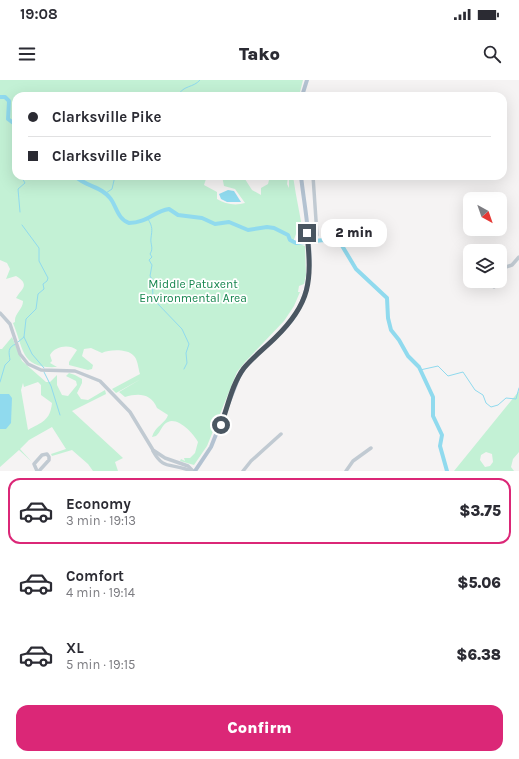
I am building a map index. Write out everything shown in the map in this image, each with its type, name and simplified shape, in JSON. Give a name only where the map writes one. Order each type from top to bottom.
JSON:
[{"type":"main road","points":[[303,92],[306,80]]},
{"type":"main road","points":[[193,471],[211,447],[240,374],[246,366],[287,326],[305,296],[309,279],[307,233],[301,180]]},
{"type":"street","points":[[312,180],[317,235]]},
{"type":"street","points":[[507,267],[512,265],[519,257]]},
{"type":"street","points":[[0,313],[9,322],[18,348],[24,359],[34,368],[41,370],[75,371],[90,376],[104,385],[131,413],[153,450],[157,462],[162,467],[168,469],[184,468],[193,471]]},
{"type":"street","points":[[243,471],[251,461],[282,434]]},
{"type":"street","points":[[346,471],[353,461],[372,448]]},
{"type":"street","points":[[153,450],[166,458],[188,466],[193,471]]},
{"type":"street","points":[[47,454],[49,459],[38,471],[34,464],[42,455],[47,454]]},
{"type":"green space","name":"Middle Patuxent Environmental Area","points":[[0,80],[303,80],[300,92],[12,92],[12,180],[206,180],[204,185],[217,192],[217,199],[227,203],[241,204],[245,203],[235,189],[224,186],[223,180],[246,180],[252,190],[261,195],[261,188],[268,184],[269,180],[288,180],[287,184],[289,188],[289,180],[294,180],[304,240],[296,234],[293,242],[305,246],[306,275],[304,284],[299,286],[298,292],[300,292],[294,306],[284,321],[237,372],[207,446],[194,465],[180,461],[181,459],[185,461],[184,458],[190,458],[195,453],[198,442],[185,427],[176,422],[168,422],[156,436],[152,437],[155,430],[167,418],[168,415],[157,408],[151,399],[144,395],[125,397],[119,392],[141,379],[116,393],[112,389],[140,374],[136,359],[131,353],[118,350],[102,353],[91,348],[84,349],[82,356],[93,365],[92,369],[88,370],[69,365],[69,362],[77,350],[70,347],[59,348],[50,355],[52,361],[50,363],[57,367],[36,365],[30,361],[22,349],[13,323],[15,322],[16,316],[23,304],[23,301],[16,298],[24,285],[21,279],[16,276],[6,279],[10,269],[7,263],[0,260]]},
{"type":"green space","points":[[12,337],[22,361],[46,382],[50,382],[57,375],[57,385],[62,395],[68,396],[77,385],[76,381],[66,376],[69,373],[82,379],[82,383],[77,393],[81,399],[88,400],[105,390],[106,394],[72,411],[123,458],[115,462],[118,471],[93,471],[88,464],[72,450],[52,456],[51,454],[66,449],[52,427],[29,440],[20,449],[32,462],[19,450],[0,467],[0,349],[2,349]],"holes":[[[38,382],[41,385],[41,395],[52,403],[51,409],[47,417],[41,423],[28,430],[21,390],[23,383],[24,387]]]},
{"type":"green space","points":[[519,391],[519,452],[513,459],[511,467],[514,471],[454,471]],"holes":[[[486,452],[492,454],[493,462],[490,466],[485,467],[480,460],[481,455]]]},
{"type":"water","points":[[228,190],[234,191],[241,202],[227,202],[221,199],[219,194]]},
{"type":"water","points":[[0,394],[9,394],[12,398],[11,423],[6,429],[0,429]]},
{"type":"waterway","points":[[180,92],[200,80]]},
{"type":"waterway","points":[[0,97],[5,97],[9,101],[8,119],[12,122]]},
{"type":"waterway","points":[[20,212],[18,189],[25,183],[23,180]]},
{"type":"waterway","points":[[79,180],[106,194],[112,201],[122,219],[129,223],[141,221],[169,209],[178,215],[202,218],[215,224],[229,222],[248,230],[267,227],[274,228],[288,235],[290,240],[296,243],[324,240],[341,244],[356,269],[387,298],[388,318],[391,330],[399,340],[408,356],[419,367],[433,397],[433,416],[442,435],[440,446],[447,471]]},
{"type":"waterway","points":[[106,193],[112,189],[114,180]]},
{"type":"waterway","points":[[148,219],[152,228],[152,250],[150,254],[152,257],[149,260],[152,265],[150,276],[152,279],[153,296],[157,303],[182,329],[189,344],[186,353],[187,363],[184,369]]},
{"type":"waterway","points":[[18,342],[24,337],[26,319],[36,309],[38,294],[44,289],[43,284],[48,278],[39,261],[39,248],[22,225]]},
{"type":"waterway","points":[[24,337],[32,354],[44,368]]},
{"type":"waterway","points":[[0,382],[5,365],[10,360],[10,349],[16,344]]},
{"type":"waterway","points":[[420,370],[438,366],[448,376],[463,372],[475,390],[483,395],[486,403],[491,407],[498,405],[506,398],[516,399],[519,388]]},
{"type":"waterway","points":[[44,372],[51,386],[60,415]]},
{"type":"route","points":[[221,425],[240,374],[246,366],[287,326],[297,313],[302,302],[307,290],[310,272],[307,233]]}]
